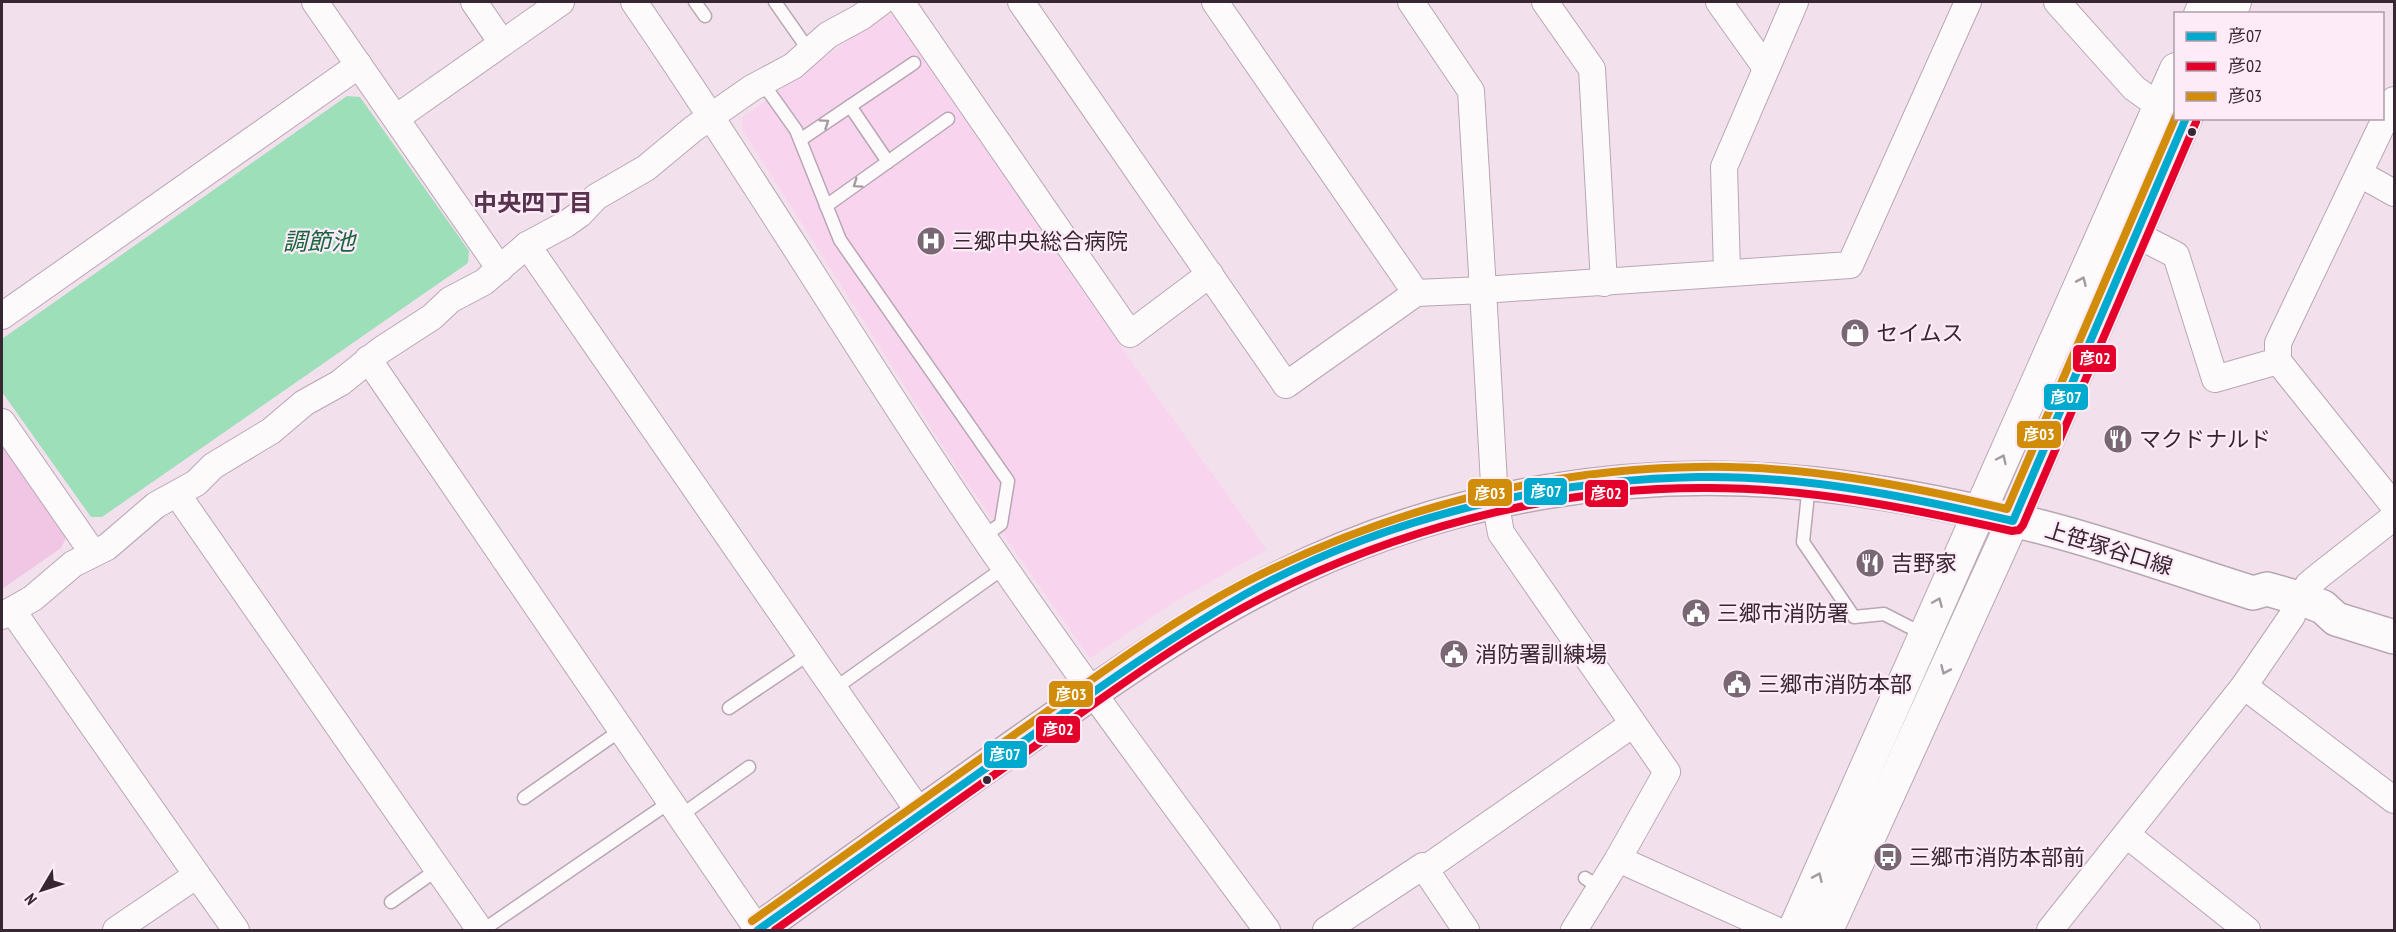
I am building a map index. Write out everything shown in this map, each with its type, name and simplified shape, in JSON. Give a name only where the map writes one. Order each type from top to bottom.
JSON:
[{"type":"main road","name":"上笹塚谷口線","points":[[758,930],[920,813],[1191,626],[1268,584],[1330,555],[1398,529],[1495,501],[1559,489],[1638,480],[1709,478],[1763,479],[1853,489],[1977,512],[2050,529],[2253,593],[2262,606],[2297,608],[2316,624],[2336,619],[2394,637]]},
{"type":"street","points":[[315,2],[500,269]]},
{"type":"street","points":[[474,2],[502,43]]},
{"type":"street","points":[[396,118],[561,2]]},
{"type":"street","points":[[634,2],[712,116],[942,476],[1092,693],[1266,930]]},
{"type":"street","points":[[236,930],[7,613],[33,598],[73,564],[107,547],[156,505],[196,483],[213,466],[272,431],[304,403],[340,383],[368,359],[414,330],[450,300],[484,282],[527,245],[566,224],[580,214],[596,197],[645,168],[675,142],[762,82],[793,66],[828,35],[861,17],[881,2]]},
{"type":"street","points":[[901,2],[1130,334],[1210,274]]},
{"type":"street","points":[[1021,2],[1286,385],[1416,292],[1604,283],[1727,272],[1850,265],[1968,2]]},
{"type":"street","points":[[1215,2],[1416,292]]},
{"type":"street","points":[[1411,2],[1472,91],[1495,501],[1501,533],[1667,772],[1618,859],[1592,883],[1574,930]]},
{"type":"street","points":[[1545,2],[1592,69],[1604,283]]},
{"type":"street","points":[[1719,2],[1766,68]]},
{"type":"street","points":[[1727,272],[1724,167],[1795,2]]},
{"type":"street","points":[[2057,2],[2134,88],[2172,112]]},
{"type":"street","points":[[2,316],[359,64]]},
{"type":"street","points":[[1827,930],[2013,521],[2137,235],[2172,112],[2174,83]]},
{"type":"street","points":[[2394,100],[2278,343],[2278,361],[2394,506]]},
{"type":"street","points":[[1794,930],[1977,512],[2172,112]]},
{"type":"street","points":[[2360,174],[2394,193]]},
{"type":"street","points":[[2137,235],[2176,255],[2215,379],[2278,361]]},
{"type":"street","points":[[527,245],[920,813]]},
{"type":"street","points":[[368,359],[758,930]]},
{"type":"street","points":[[2,422],[93,553]]},
{"type":"street","points":[[177,494],[481,930]]},
{"type":"street","points":[[2050,930],[2244,686],[2297,608],[2308,585],[2394,517]]},
{"type":"street","points":[[2244,686],[2394,800]]},
{"type":"street","points":[[1425,869],[1532,803],[1634,724]]},
{"type":"street","points":[[2127,835],[2247,930]]},
{"type":"street","points":[[1618,859],[1776,930]]},
{"type":"street","points":[[1326,930],[1423,866],[1465,930]]},
{"type":"street","points":[[116,930],[197,875]]},
{"type":"lane","points":[[694,2],[705,16]]},
{"type":"lane","points":[[775,2],[810,52]]},
{"type":"lane","points":[[800,140],[914,63]]},
{"type":"lane","points":[[762,82],[796,129],[840,240],[1008,481],[1000,524],[984,536]]},
{"type":"lane","points":[[850,106],[888,162]]},
{"type":"lane","points":[[826,206],[948,119]]},
{"type":"lane","points":[[1809,484],[1803,542],[1854,616],[1884,614],[1924,634]]},
{"type":"lane","points":[[834,689],[1005,567]]},
{"type":"lane","points":[[729,708],[809,654]]},
{"type":"lane","points":[[524,798],[621,730]]},
{"type":"lane","points":[[481,930],[675,809],[749,767]]},
{"type":"lane","points":[[391,902],[438,869]]},
{"type":"shaded area","name":"三郷中央総合病院","points":[[883,15],[893,15],[1126,354],[1267,550],[1178,600],[1090,658],[958,470],[742,129],[743,117]]},
{"type":"shaded area","points":[[2,445],[66,538],[61,548],[2,589]]},
{"type":"water","name":"調節池","points":[[347,96],[360,97],[469,251],[468,263],[102,517],[91,517],[2,392],[2,339]]},
{"type":"transit line","name":"彦03","points":[[752,921],[1101,673],[1214,599],[1297,557],[1407,515],[1464,499],[1580,476],[1698,467],[1776,469],[1854,478],[2007,509],[2174,120]]},
{"type":"transit line","name":"彦07","points":[[758,930],[1132,665],[1187,629],[1244,595],[1296,568],[1406,525],[1463,509],[1580,486],[1697,477],[1777,480],[1856,489],[2013,521],[2185,120]]},
{"type":"transit line","name":"彦02","points":[[775,930],[1113,690],[1197,635],[1254,602],[1306,577],[1360,554],[1415,535],[1471,518],[1528,505],[1643,490],[1701,488],[1779,491],[1857,500],[2012,531],[2019,530],[2196,122]]},
{"type":"place","name":"三郷中央総合病院","points":[[931,241]]},
{"type":"place","name":"セイムス","points":[[1855,333]]},
{"type":"place","name":"マクドナルド","points":[[2118,439]]},
{"type":"place","name":"吉野家","points":[[1870,563]]},
{"type":"place","name":"三郷市消防署","points":[[1696,613]]},
{"type":"place","name":"消防署訓練場","points":[[1454,654]]},
{"type":"place","name":"三郷市消防本部","points":[[1737,684]]},
{"type":"place","name":"三郷市消防本部前","points":[[1888,857]]},
{"type":"district","name":"中央四丁目","points":[[533,203]]}]
